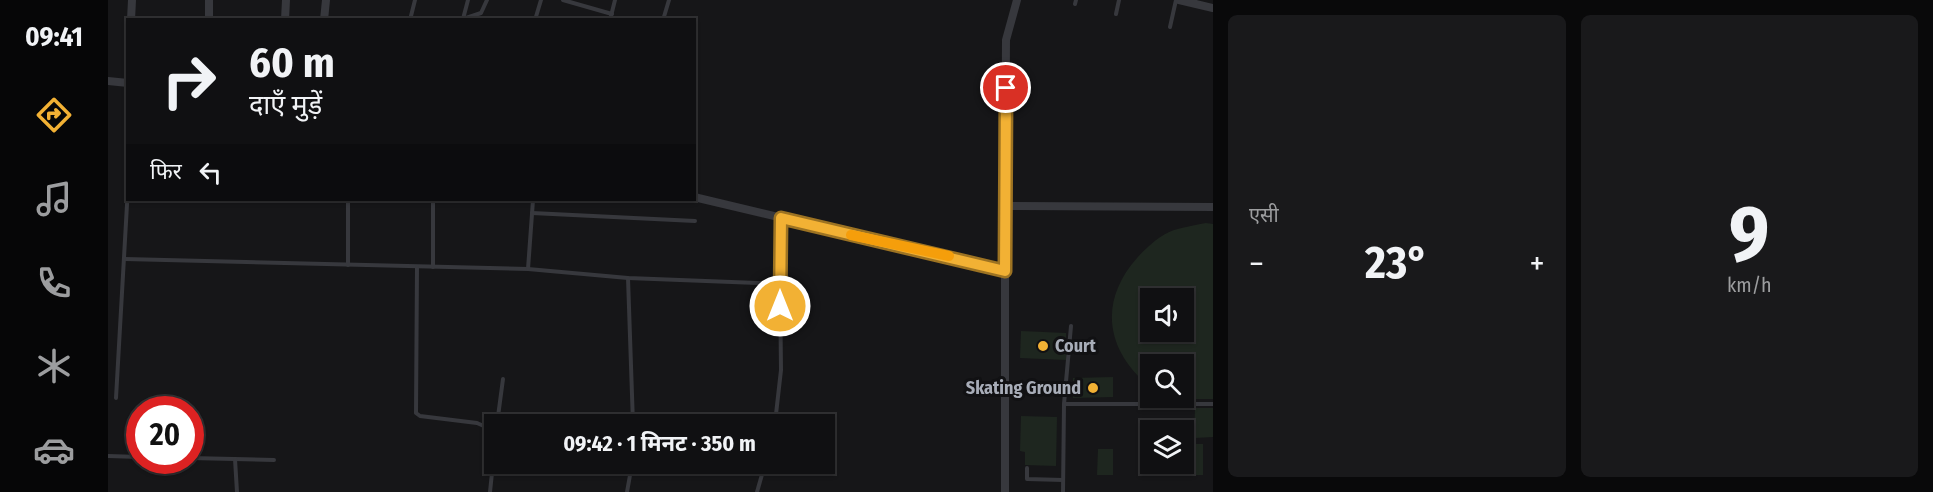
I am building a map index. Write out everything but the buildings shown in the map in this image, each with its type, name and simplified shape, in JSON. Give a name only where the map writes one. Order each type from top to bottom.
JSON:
[{"type":"street","points":[[131,18],[132,0]]},
{"type":"street","points":[[209,0],[209,18]]},
{"type":"street","points":[[285,18],[286,0]]},
{"type":"street","points":[[324,18],[326,0]]},
{"type":"street","points":[[1005,492],[1006,40],[1017,0]]},
{"type":"street","points":[[1178,0],[1213,8]]},
{"type":"street","points":[[108,81],[126,83]]},
{"type":"street","points":[[696,197],[1005,271]]},
{"type":"street","points":[[1005,206],[1213,207]]},
{"type":"lane","points":[[410,18],[415,0]]},
{"type":"lane","points":[[463,18],[468,0]]},
{"type":"lane","points":[[466,18],[481,13],[487,0]]},
{"type":"lane","points":[[536,18],[541,0]]},
{"type":"lane","points":[[563,0],[612,14]]},
{"type":"lane","points":[[611,18],[615,0]]},
{"type":"lane","points":[[664,18],[669,0]]},
{"type":"lane","points":[[1116,14],[1119,0]]},
{"type":"lane","points":[[1170,27],[1178,0]]},
{"type":"lane","points":[[116,398],[127,201]]},
{"type":"lane","points":[[348,201],[348,265]]},
{"type":"lane","points":[[433,201],[433,267]]},
{"type":"lane","points":[[528,269],[533,201]]},
{"type":"lane","points":[[532,213],[695,221]]},
{"type":"lane","points":[[776,414],[781,370],[781,218]]},
{"type":"lane","points":[[124,260],[528,269],[628,278],[780,284]]},
{"type":"lane","points":[[417,267],[416,413],[420,416],[477,423],[484,426]]},
{"type":"lane","points":[[628,278],[633,414]]},
{"type":"lane","points":[[1063,492],[1064,404],[1071,326]]},
{"type":"lane","points":[[498,414],[502,379]]},
{"type":"lane","points":[[1064,404],[1213,404]]},
{"type":"lane","points":[[108,456],[126,457]]},
{"type":"lane","points":[[204,458],[274,460]]},
{"type":"lane","points":[[235,459],[237,492]]},
{"type":"lane","points":[[1027,468],[1027,479],[1063,480]]},
{"type":"lane","points":[[490,492],[492,474]]},
{"type":"lane","points":[[627,492],[630,474]]},
{"type":"lane","points":[[758,492],[762,474]]},
{"type":"shaded area","points":[[1206,223],[1213,224],[1213,399],[1194,399],[1194,354],[1140,354],[1140,378],[1124,358],[1116,342],[1112,326],[1112,309],[1116,292],[1137,258],[1159,238],[1182,228]]},
{"type":"shaded area","name":"Court","points":[[1021,331],[1066,333],[1066,360],[1020,358]]},
{"type":"shaded area","name":"Skating Ground","points":[[1113,377],[1113,397],[1073,398],[1073,378]]},
{"type":"shaded area","points":[[1195,408],[1213,408],[1213,437],[1194,438]]},
{"type":"shaded area","points":[[1021,416],[1057,417],[1056,466],[1025,465],[1025,452],[1020,451]]},
{"type":"shaded area","points":[[1194,444],[1203,444],[1203,475],[1189,475],[1194,474]]},
{"type":"shaded area","points":[[1098,449],[1113,449],[1113,475],[1097,475]]},
{"type":"slow traffic","points":[[851,235],[949,256]]},
{"type":"place","name":"Court","points":[[1043,346]]},
{"type":"place","name":"Skating Ground","points":[[1093,388]]},
{"type":"route","points":[[780,306],[781,218],[1005,271],[1006,88]]}]
